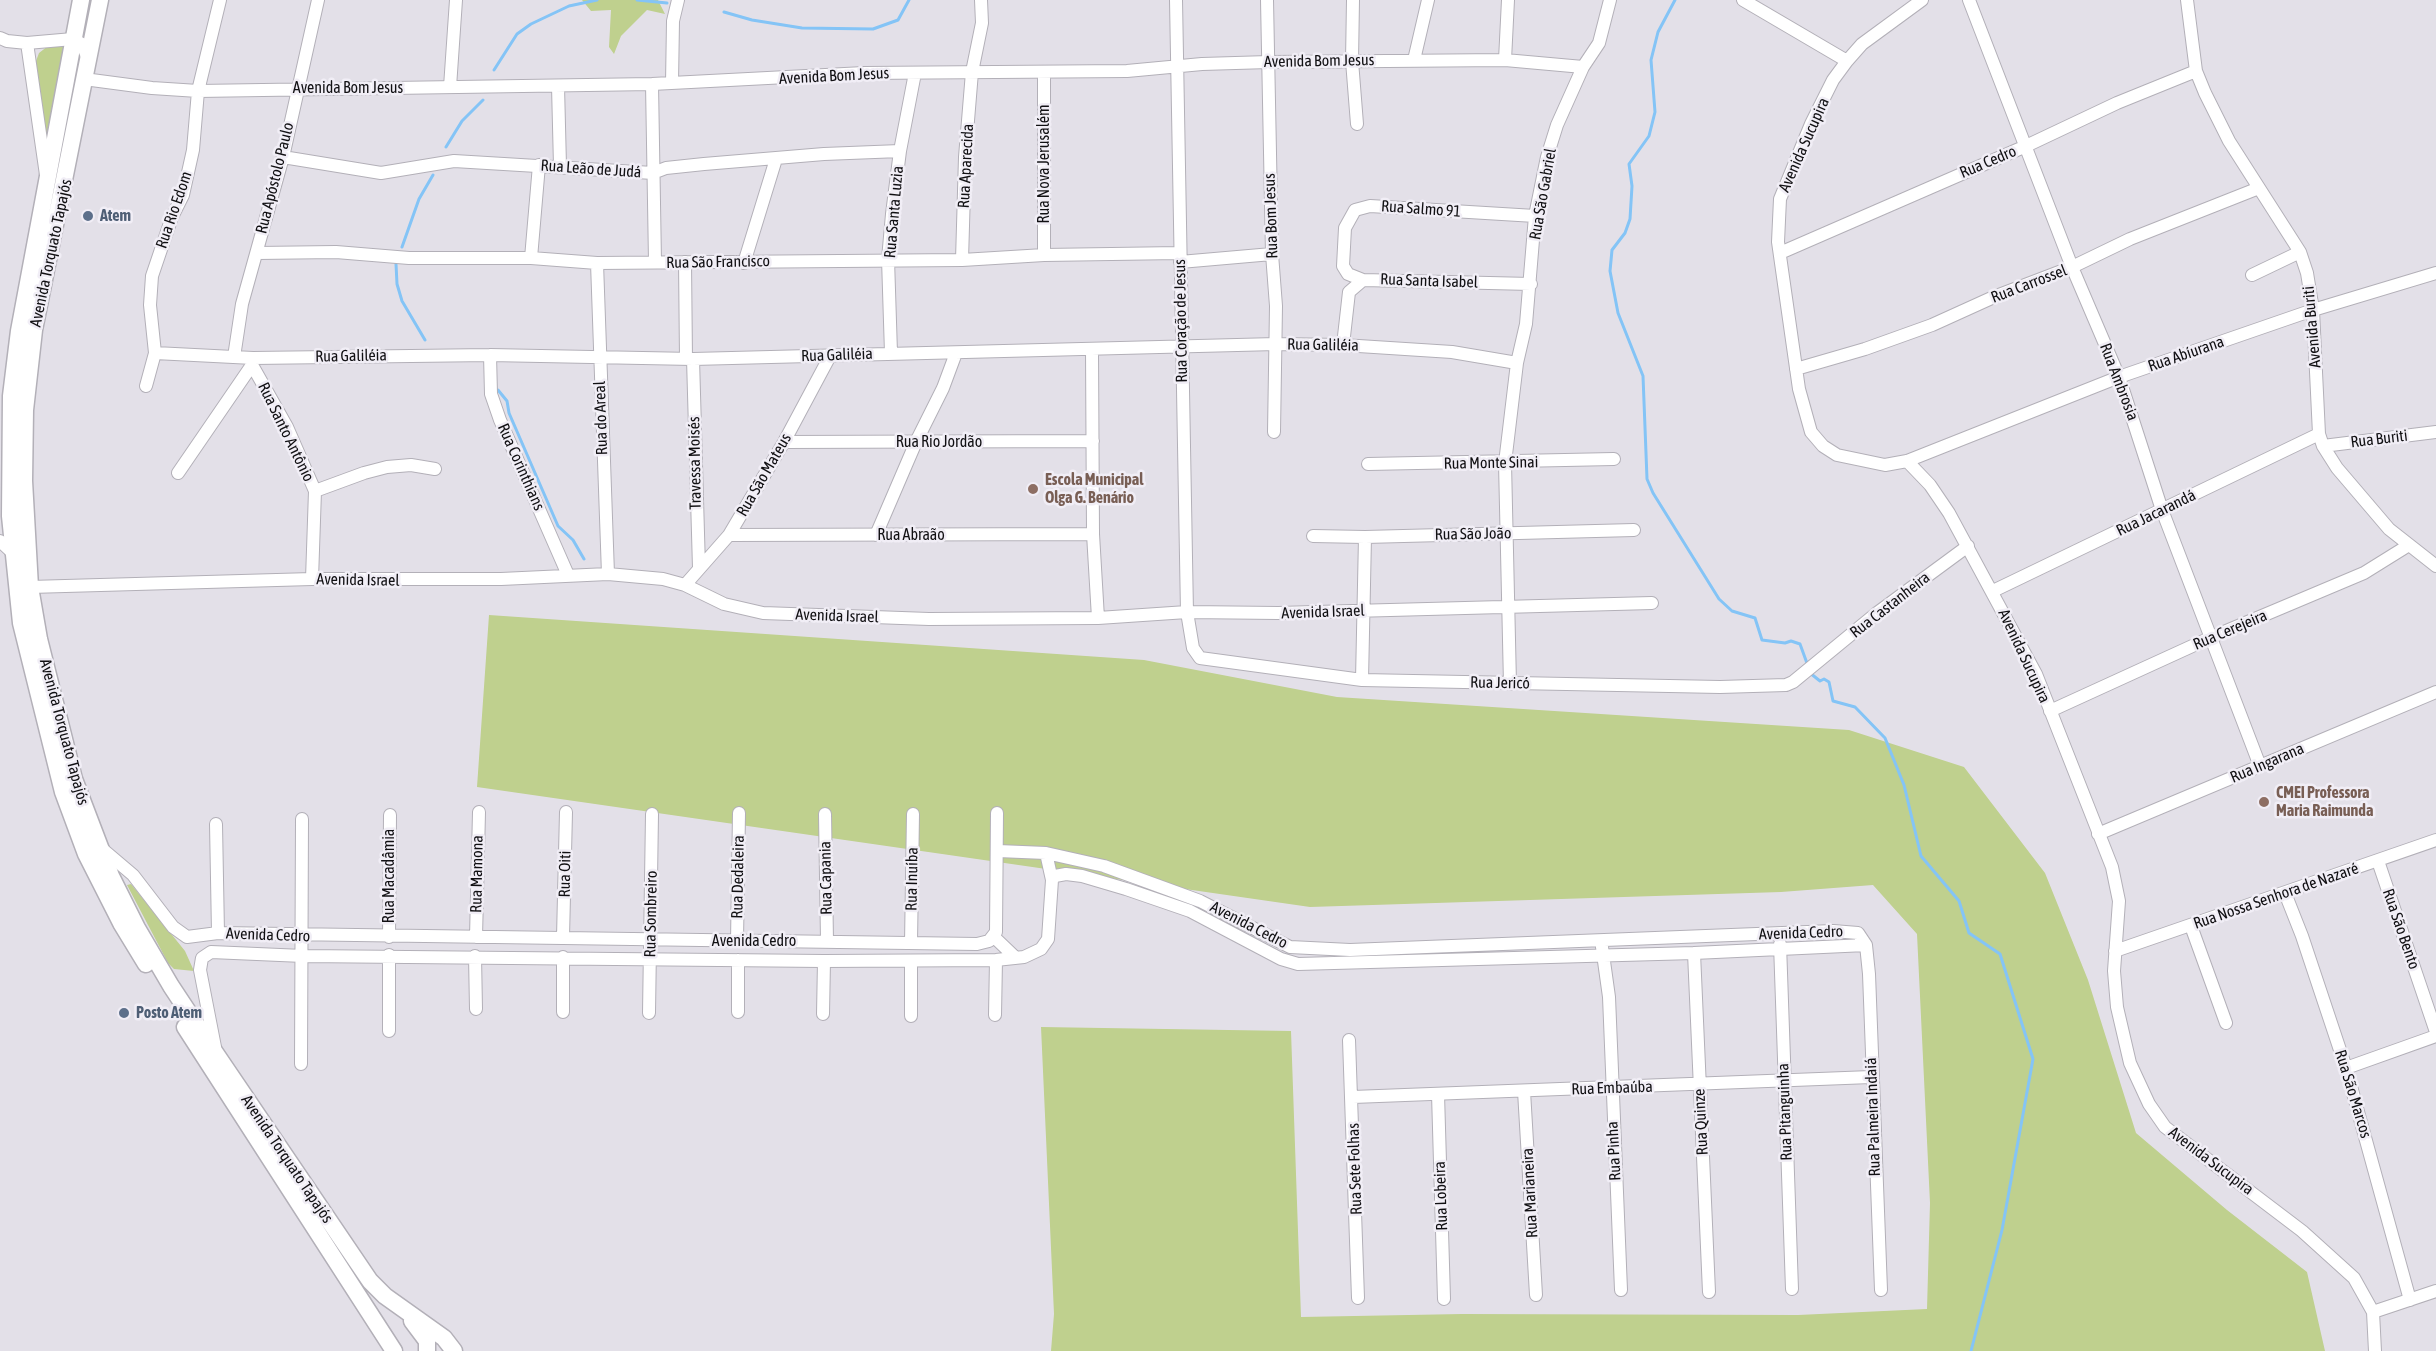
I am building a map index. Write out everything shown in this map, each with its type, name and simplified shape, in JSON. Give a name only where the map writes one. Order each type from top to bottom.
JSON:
[{"type":"highway","name":"Avenida Torquato Tapajós","points":[[81,0],[19,331],[11,396],[9,486],[13,553],[21,623],[63,792],[86,854],[139,953],[394,1351]]},
{"type":"highway","name":"Avenida Torquato Tapajós","points":[[99,0],[28,368],[24,481],[30,587],[39,639],[74,779],[99,847],[138,928],[171,987],[369,1281],[437,1333],[454,1351]]},
{"type":"highway","points":[[391,1300],[422,1332],[427,1341],[427,1351]]},
{"type":"street","name":"Rua Rio Edom","points":[[146,386],[155,353],[150,305],[152,276],[168,226],[183,195],[193,150],[198,91],[220,0]]},
{"type":"street","name":"Rua Apóstolo Paulo","points":[[234,357],[242,304],[283,157],[296,88],[304,65],[318,0]]},
{"type":"street","points":[[450,87],[456,0]]},
{"type":"street","points":[[672,83],[673,21],[678,0]]},
{"type":"street","name":"Rua Aparecida","points":[[962,260],[965,157],[972,72],[982,23],[981,0]]},
{"type":"street","name":"Rua Coração de Jesus","points":[[1176,0],[1187,612],[1191,641]]},
{"type":"street","name":"Rua Bom Jesus","points":[[1267,0],[1276,344],[1274,432]]},
{"type":"street","points":[[1353,0],[1352,61],[1357,124]]},
{"type":"street","points":[[1414,60],[1428,0]]},
{"type":"street","points":[[1505,60],[1508,0]]},
{"type":"street","name":"Rua São Gabriel","points":[[1510,684],[1505,463],[1517,363],[1526,324],[1531,284],[1535,216],[1546,157],[1583,67],[1599,43],[1610,0]]},
{"type":"street","points":[[1743,0],[1847,61]]},
{"type":"street","name":"Avenida Sucupira","points":[[1922,0],[1862,44],[1833,80],[1811,124],[1780,199],[1780,253],[1796,369],[1811,432],[1823,446],[1837,455],[1885,465],[1907,461],[1930,485],[1968,546],[2036,674],[2112,867],[2119,891],[2114,989],[2122,1037],[2139,1083],[2165,1127],[2245,1186],[2339,1262],[2354,1278],[2373,1312],[2375,1351]]},
{"type":"street","name":"Rua Ambrosia","points":[[1969,0],[2072,267],[2119,377],[2162,510],[2260,766]]},
{"type":"street","name":"Avenida Buriti","points":[[2187,0],[2196,71],[2229,141],[2300,252],[2313,310],[2321,440]]},
{"type":"street","points":[[2,41],[27,43],[73,39],[82,44],[88,60]]},
{"type":"street","points":[[27,43],[47,180]]},
{"type":"street","name":"Avenida Bom Jesus","points":[[84,78],[152,88],[198,91],[652,84],[915,73],[1044,73],[1269,62],[1505,60],[1583,67]]},
{"type":"street","name":"Rua Cedro","points":[[1780,253],[2026,146],[2117,103],[2196,71]]},
{"type":"street","name":"Rua Santa Luzia","points":[[891,353],[888,259],[900,151],[915,73]]},
{"type":"street","name":"Rua Nova Jerusalém","points":[[1044,73],[1044,255]]},
{"type":"street","points":[[652,84],[656,262]]},
{"type":"street","points":[[558,86],[560,166]]},
{"type":"street","name":"Rua Leão de Judá","points":[[283,157],[381,172],[454,161],[653,173],[666,168],[824,154],[900,151]]},
{"type":"street","points":[[744,262],[776,159]]},
{"type":"street","points":[[531,258],[536,226],[539,165]]},
{"type":"street","name":"Rua Carrossel","points":[[1796,369],[1865,349],[1932,325],[1996,296],[2072,267],[2130,239],[2259,188]]},
{"type":"street","name":"Rua Salmo 91","points":[[1363,280],[1348,274],[1343,267],[1345,228],[1355,210],[1370,206],[1535,216]]},
{"type":"street","name":"Rua São Francisco","points":[[257,253],[336,252],[409,258],[531,258],[597,263],[962,260],[1044,255],[1180,258],[1272,254]]},
{"type":"street","points":[[2252,275],[2300,252]]},
{"type":"street","name":"Travessa Moisés","points":[[685,262],[699,567]]},
{"type":"street","name":"Rua do Areal","points":[[597,263],[608,574]]},
{"type":"street","name":"Rua Abíurana","points":[[1907,461],[2119,377],[2313,310],[2436,273]]},
{"type":"street","name":"Rua Santa Isabel","points":[[1343,345],[1349,292],[1353,286],[1363,280],[1531,284]]},
{"type":"street","name":"Rua Galiléia","points":[[155,353],[234,357],[252,362],[490,356],[690,359],[1276,344],[1343,345],[1452,352],[1517,363]]},
{"type":"street","points":[[1092,350],[1093,534],[1098,618]]},
{"type":"street","points":[[876,535],[916,442],[943,388],[956,353]]},
{"type":"street","name":"Rua Corinthians","points":[[490,356],[491,394],[500,420],[568,575]]},
{"type":"street","name":"Rua São Mateus","points":[[685,585],[729,535],[784,442],[830,356]]},
{"type":"street","points":[[178,473],[252,362]]},
{"type":"street","name":"Rua Santo Antônio","points":[[252,362],[287,427],[315,491],[312,579]]},
{"type":"street","name":"Rua Buriti","points":[[2321,440],[2436,432]]},
{"type":"street","points":[[2321,440],[2337,468],[2389,529],[2436,566]]},
{"type":"street","name":"Rua Jacarandá","points":[[1993,591],[2162,510],[2321,440]]},
{"type":"street","name":"Rua Rio Jordão","points":[[784,442],[1093,441]]},
{"type":"street","name":"Rua Monte Sinai","points":[[1368,464],[1614,459]]},
{"type":"street","points":[[315,491],[364,473],[387,468],[411,465],[435,469]]},
{"type":"street","points":[[0,502],[9,486]]},
{"type":"street","name":"Rua São João","points":[[1313,536],[1365,537],[1634,530]]},
{"type":"street","name":"Rua Abraão","points":[[729,535],[1093,534]]},
{"type":"street","points":[[1362,680],[1365,537]]},
{"type":"street","points":[[0,541],[13,553]]},
{"type":"street","name":"Rua Cerejeira","points":[[2050,711],[2212,637],[2364,573],[2409,545]]},
{"type":"street","name":"Rua Castanheira","points":[[1814,666],[1877,613],[1968,546]]},
{"type":"street","name":"Avenida Israel","points":[[30,587],[608,574],[648,576],[685,585],[724,604],[763,613],[917,618],[1098,618],[1187,612],[1278,613],[1652,603]]},
{"type":"street","name":"Rua Jericó","points":[[1191,641],[1195,654],[1200,658],[1362,680],[1754,687],[1793,682],[1814,666]]},
{"type":"street","name":"Rua Ingarana","points":[[2098,834],[2436,692]]},
{"type":"street","name":"Rua Mamona","points":[[476,937],[479,812]]},
{"type":"street","name":"Rua Oiti","points":[[563,937],[566,812]]},
{"type":"street","name":"Rua Dedaleira","points":[[737,941],[739,813]]},
{"type":"street","points":[[997,813],[998,919],[994,937],[1016,958]]},
{"type":"street","name":"Rua Sombreiro","points":[[649,1013],[652,814]]},
{"type":"street","name":"Rua Capania","points":[[825,814],[827,941]]},
{"type":"street","name":"Rua Inuíba","points":[[911,943],[913,814]]},
{"type":"street","name":"Rua Macadâmia","points":[[389,937],[390,815]]},
{"type":"street","points":[[301,1064],[302,819]]},
{"type":"street","points":[[216,824],[218,933]]},
{"type":"street","name":"Rua Nossa Senhora de Nazaré","points":[[2115,951],[2436,840]]},
{"type":"street","name":"Avenida Cedro","points":[[99,847],[133,875],[173,927],[183,936],[218,933],[911,943],[983,943],[994,937]]},
{"type":"street","name":"Avenida Cedro","points":[[216,1054],[201,979],[202,958],[211,952],[303,956],[824,961],[996,960],[1032,956],[1041,949],[1048,939],[1052,880],[1055,876],[1066,874],[1082,876],[1158,900],[1210,921],[1281,959],[1298,964],[1399,963],[1866,945],[1861,936],[1853,932],[1398,948],[1290,947],[1191,897],[1104,866],[1046,853],[998,851]]},
{"type":"street","points":[[1046,853],[1052,880]]},
{"type":"street","name":"Rua São Bento","points":[[2378,861],[2436,1034]]},
{"type":"street","name":"Rua São Marcos","points":[[2285,893],[2302,936],[2346,1068],[2410,1300]]},
{"type":"street","points":[[1210,921],[1218,910]]},
{"type":"street","points":[[2191,926],[2226,1023]]},
{"type":"street","name":"Rua Pitanguinha","points":[[1780,934],[1792,1289]]},
{"type":"street","name":"Rua Pinha","points":[[1602,940],[1609,997],[1621,1290]]},
{"type":"street","name":"Rua Palmeira Indaiá","points":[[1866,945],[1881,1290]]},
{"type":"street","points":[[1398,948],[1399,963]]},
{"type":"street","name":"Rua Quinze","points":[[1694,953],[1709,1292]]},
{"type":"street","points":[[389,956],[389,1031]]},
{"type":"street","points":[[476,956],[476,1009]]},
{"type":"street","points":[[563,957],[563,1012]]},
{"type":"street","points":[[738,960],[738,1012]]},
{"type":"street","points":[[995,1015],[996,960]]},
{"type":"street","points":[[823,1014],[824,961]]},
{"type":"street","points":[[910,961],[911,1016]]},
{"type":"street","points":[[2346,1068],[2436,1034]]},
{"type":"street","name":"Rua Sete Folhas","points":[[1349,1040],[1353,1097],[1358,1298]]},
{"type":"street","name":"Rua Embaúba","points":[[1353,1097],[1699,1086],[1871,1077]]},
{"type":"street","name":"Rua Marianeira","points":[[1524,1091],[1536,1295]]},
{"type":"street","name":"Rua Lobeira","points":[[1438,1094],[1444,1299]]},
{"type":"street","points":[[2373,1312],[2436,1291]]},
{"type":"green space","points":[[582,0],[658,0],[665,14],[647,10],[621,36],[614,54],[609,47],[611,10],[591,11]]},
{"type":"green space","points":[[67,45],[46,141],[33,69],[39,53],[48,46]]},
{"type":"green space","points":[[489,615],[1144,660],[1337,697],[1849,730],[1964,767],[2045,873],[2088,980],[2136,1133],[2227,1210],[2307,1272],[2325,1351],[1051,1351],[1054,1314],[1041,1027],[1291,1031],[1301,1317],[1462,1314],[1798,1315],[1927,1309],[1930,1203],[1917,934],[1873,885],[1781,892],[1310,907],[477,787]]},
{"type":"green space","points":[[131,884],[185,951],[194,971],[174,969],[168,963],[127,885]]},
{"type":"waterway","points":[[494,70],[517,34],[531,24],[569,6],[597,0]]},
{"type":"waterway","points":[[637,0],[667,3]]},
{"type":"waterway","points":[[724,12],[752,20],[802,28],[873,29],[898,20],[909,0]]},
{"type":"waterway","points":[[1675,0],[1658,32],[1651,60],[1655,112],[1649,136],[1629,164],[1632,186],[1630,219],[1625,233],[1612,250],[1610,271],[1618,313],[1643,376],[1647,479],[1653,493],[1719,599],[1732,611],[1755,618],[1762,640],[1785,643],[1791,641],[1800,644],[1808,666]]},
{"type":"waterway","points":[[446,147],[462,121],[483,100]]},
{"type":"waterway","points":[[402,247],[419,199],[433,175]]},
{"type":"waterway","points":[[396,264],[397,284],[402,301],[425,340]]},
{"type":"waterway","points":[[498,390],[507,401],[509,413],[558,526],[573,540],[584,559]]},
{"type":"waterway","points":[[1810,673],[1820,681],[1824,679],[1829,682],[1833,701],[1855,707],[1885,738],[1904,785],[1921,856],[1959,901],[1969,933],[2000,954],[2033,1059],[2002,1230],[1971,1351]]},
{"type":"place","name":"Atem","points":[[88,216]]},
{"type":"place","name":"Escola Municipal Olga G. Benário","points":[[1033,489]]},
{"type":"place","name":"CMEI Professora Maria Raimunda","points":[[2264,802]]},
{"type":"place","name":"Posto Atem","points":[[124,1013]]}]
